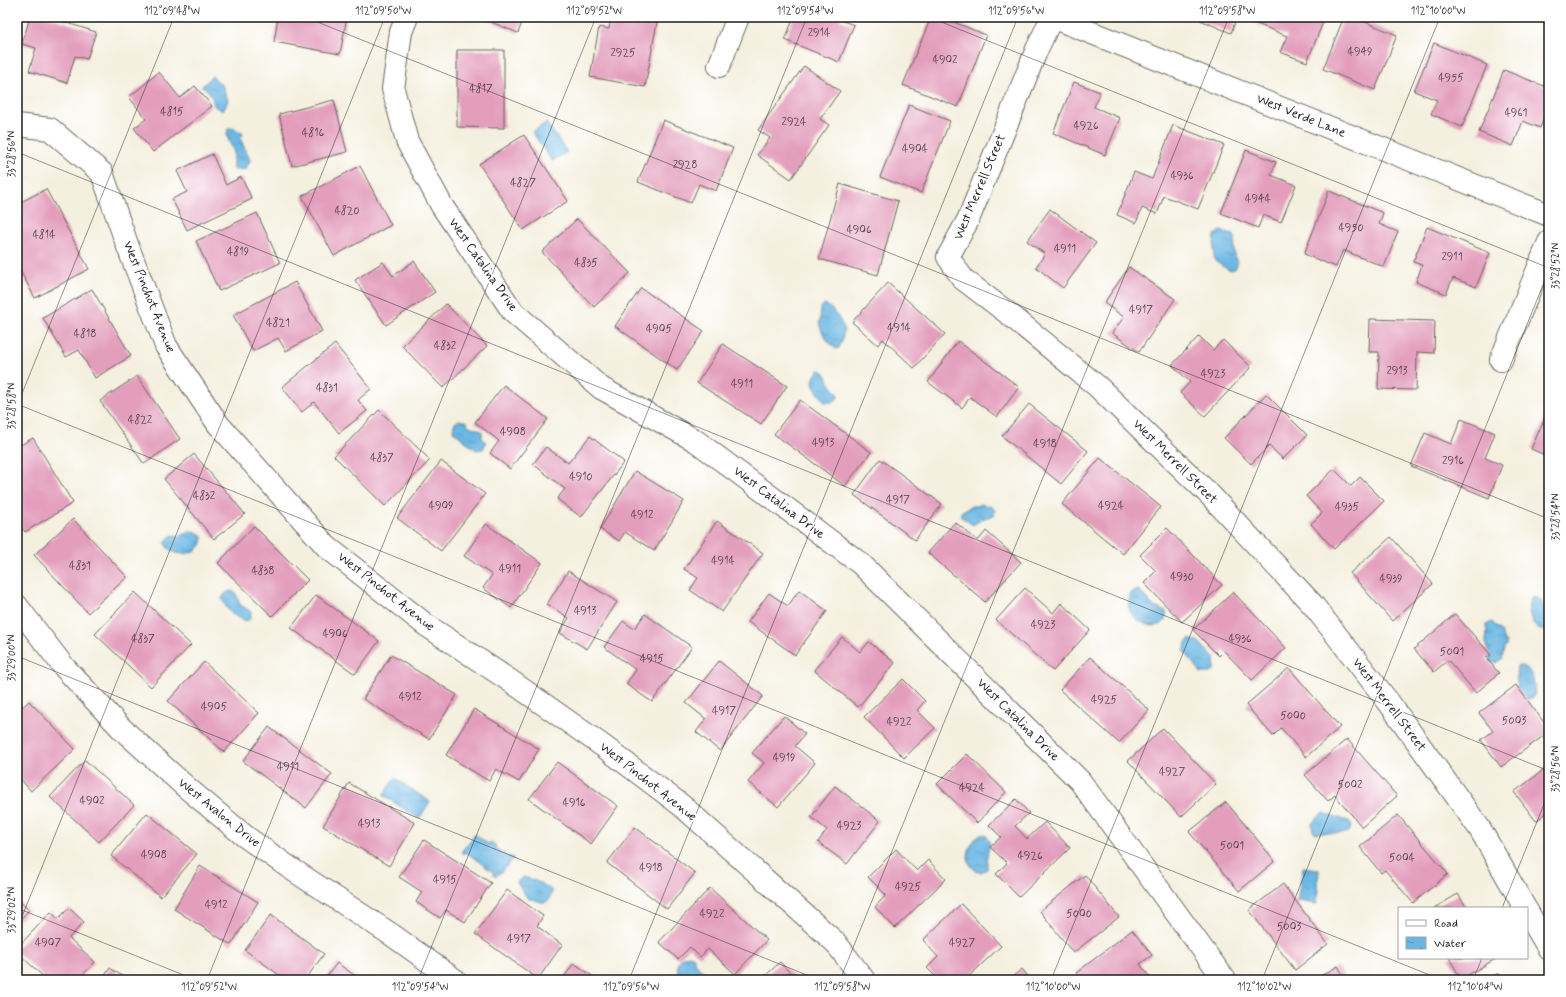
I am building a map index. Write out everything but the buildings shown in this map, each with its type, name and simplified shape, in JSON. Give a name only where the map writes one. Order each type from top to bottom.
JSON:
[{"type":"street","name":"West Catalina Drive","points":[[407,17],[401,32],[393,89],[406,141],[442,206],[513,312],[601,388],[696,441],[861,564],[1080,781],[1225,980]]},
{"type":"street","points":[[719,66],[738,17]]},
{"type":"street","name":"West Verde Lane","points":[[1052,17],[1549,215]]},
{"type":"street","name":"West Merrell Street","points":[[1052,17],[1037,49],[968,220],[948,256],[963,279],[1009,314],[1097,386],[1210,495],[1313,605],[1390,704],[1480,828],[1524,907]]},
{"type":"street","name":"West Pinchot Avenue","points":[[17,125],[50,129],[102,173],[128,247],[166,346],[218,424],[327,546],[426,625],[506,678],[603,746],[681,805],[835,942],[864,980]]},
{"type":"street","points":[[1501,360],[1549,242]]},
{"type":"street","name":"West Avalon Drive","points":[[17,606],[64,668],[122,729],[187,788],[246,837],[392,935],[455,980]]},
{"type":"street","points":[[1528,913],[1549,949]]},
{"type":"water","points":[[212,76],[222,85],[228,100],[225,108],[221,110],[214,106],[209,92],[201,87]]},
{"type":"water","points":[[546,123],[567,152],[552,161],[532,132]]},
{"type":"water","points":[[232,128],[242,132],[243,136],[240,138],[250,160],[246,169],[234,170],[234,154],[227,136],[228,129]]},
{"type":"water","points":[[1221,231],[1234,235],[1235,237],[1234,252],[1237,263],[1236,267],[1231,270],[1224,267],[1214,259],[1215,235]]},
{"type":"water","points":[[824,304],[833,310],[844,328],[842,341],[839,348],[836,349],[821,330],[819,322],[821,307]]},
{"type":"water","points":[[819,370],[826,374],[829,383],[838,393],[838,398],[833,401],[825,402],[814,387],[813,380]]},
{"type":"water","points":[[459,420],[468,422],[467,425],[482,431],[482,438],[486,442],[483,449],[476,450],[453,431],[454,424]]},
{"type":"water","points":[[980,504],[992,507],[995,510],[994,515],[982,519],[973,525],[960,516],[962,511],[972,506],[979,506]]},
{"type":"water","points":[[189,531],[195,531],[203,537],[202,543],[198,548],[187,554],[180,554],[168,548],[165,543],[169,537],[173,535],[180,536]]},
{"type":"water","points":[[1139,590],[1154,607],[1166,611],[1165,620],[1160,625],[1152,626],[1144,624],[1136,619],[1130,611],[1128,602],[1132,592]]},
{"type":"water","points":[[230,591],[236,594],[241,605],[251,612],[250,619],[246,621],[238,617],[226,606],[222,598]]},
{"type":"water","points":[[1534,597],[1541,600],[1545,612],[1549,615],[1549,630],[1538,629],[1530,617],[1529,603]]},
{"type":"water","points":[[1492,622],[1501,632],[1504,642],[1506,642],[1502,659],[1495,663],[1491,662],[1486,642],[1486,625]]},
{"type":"water","points":[[1191,639],[1195,641],[1197,640],[1215,659],[1215,668],[1211,673],[1201,673],[1184,651],[1186,642]]},
{"type":"water","points":[[1519,665],[1528,670],[1534,682],[1534,696],[1530,699],[1524,698],[1518,687],[1516,675],[1517,666]]},
{"type":"water","points":[[395,778],[430,802],[419,819],[383,795]]},
{"type":"water","points":[[1323,813],[1349,821],[1351,824],[1350,830],[1347,833],[1316,833],[1313,831],[1312,823]]},
{"type":"water","points":[[475,834],[488,844],[491,842],[496,846],[495,848],[508,857],[510,856],[514,858],[496,877],[493,875],[494,873],[466,852],[464,854],[461,852]]},
{"type":"water","points":[[980,834],[986,835],[990,842],[987,856],[987,869],[981,873],[975,870],[968,860],[969,850],[975,839]]},
{"type":"water","points":[[1303,867],[1319,869],[1317,904],[1297,901]]},
{"type":"water","points":[[523,877],[538,882],[552,891],[548,901],[542,902],[528,899],[517,882]]},
{"type":"water","points":[[689,955],[694,957],[694,961],[710,980],[690,980],[686,977],[678,975],[678,962],[680,959]]}]
